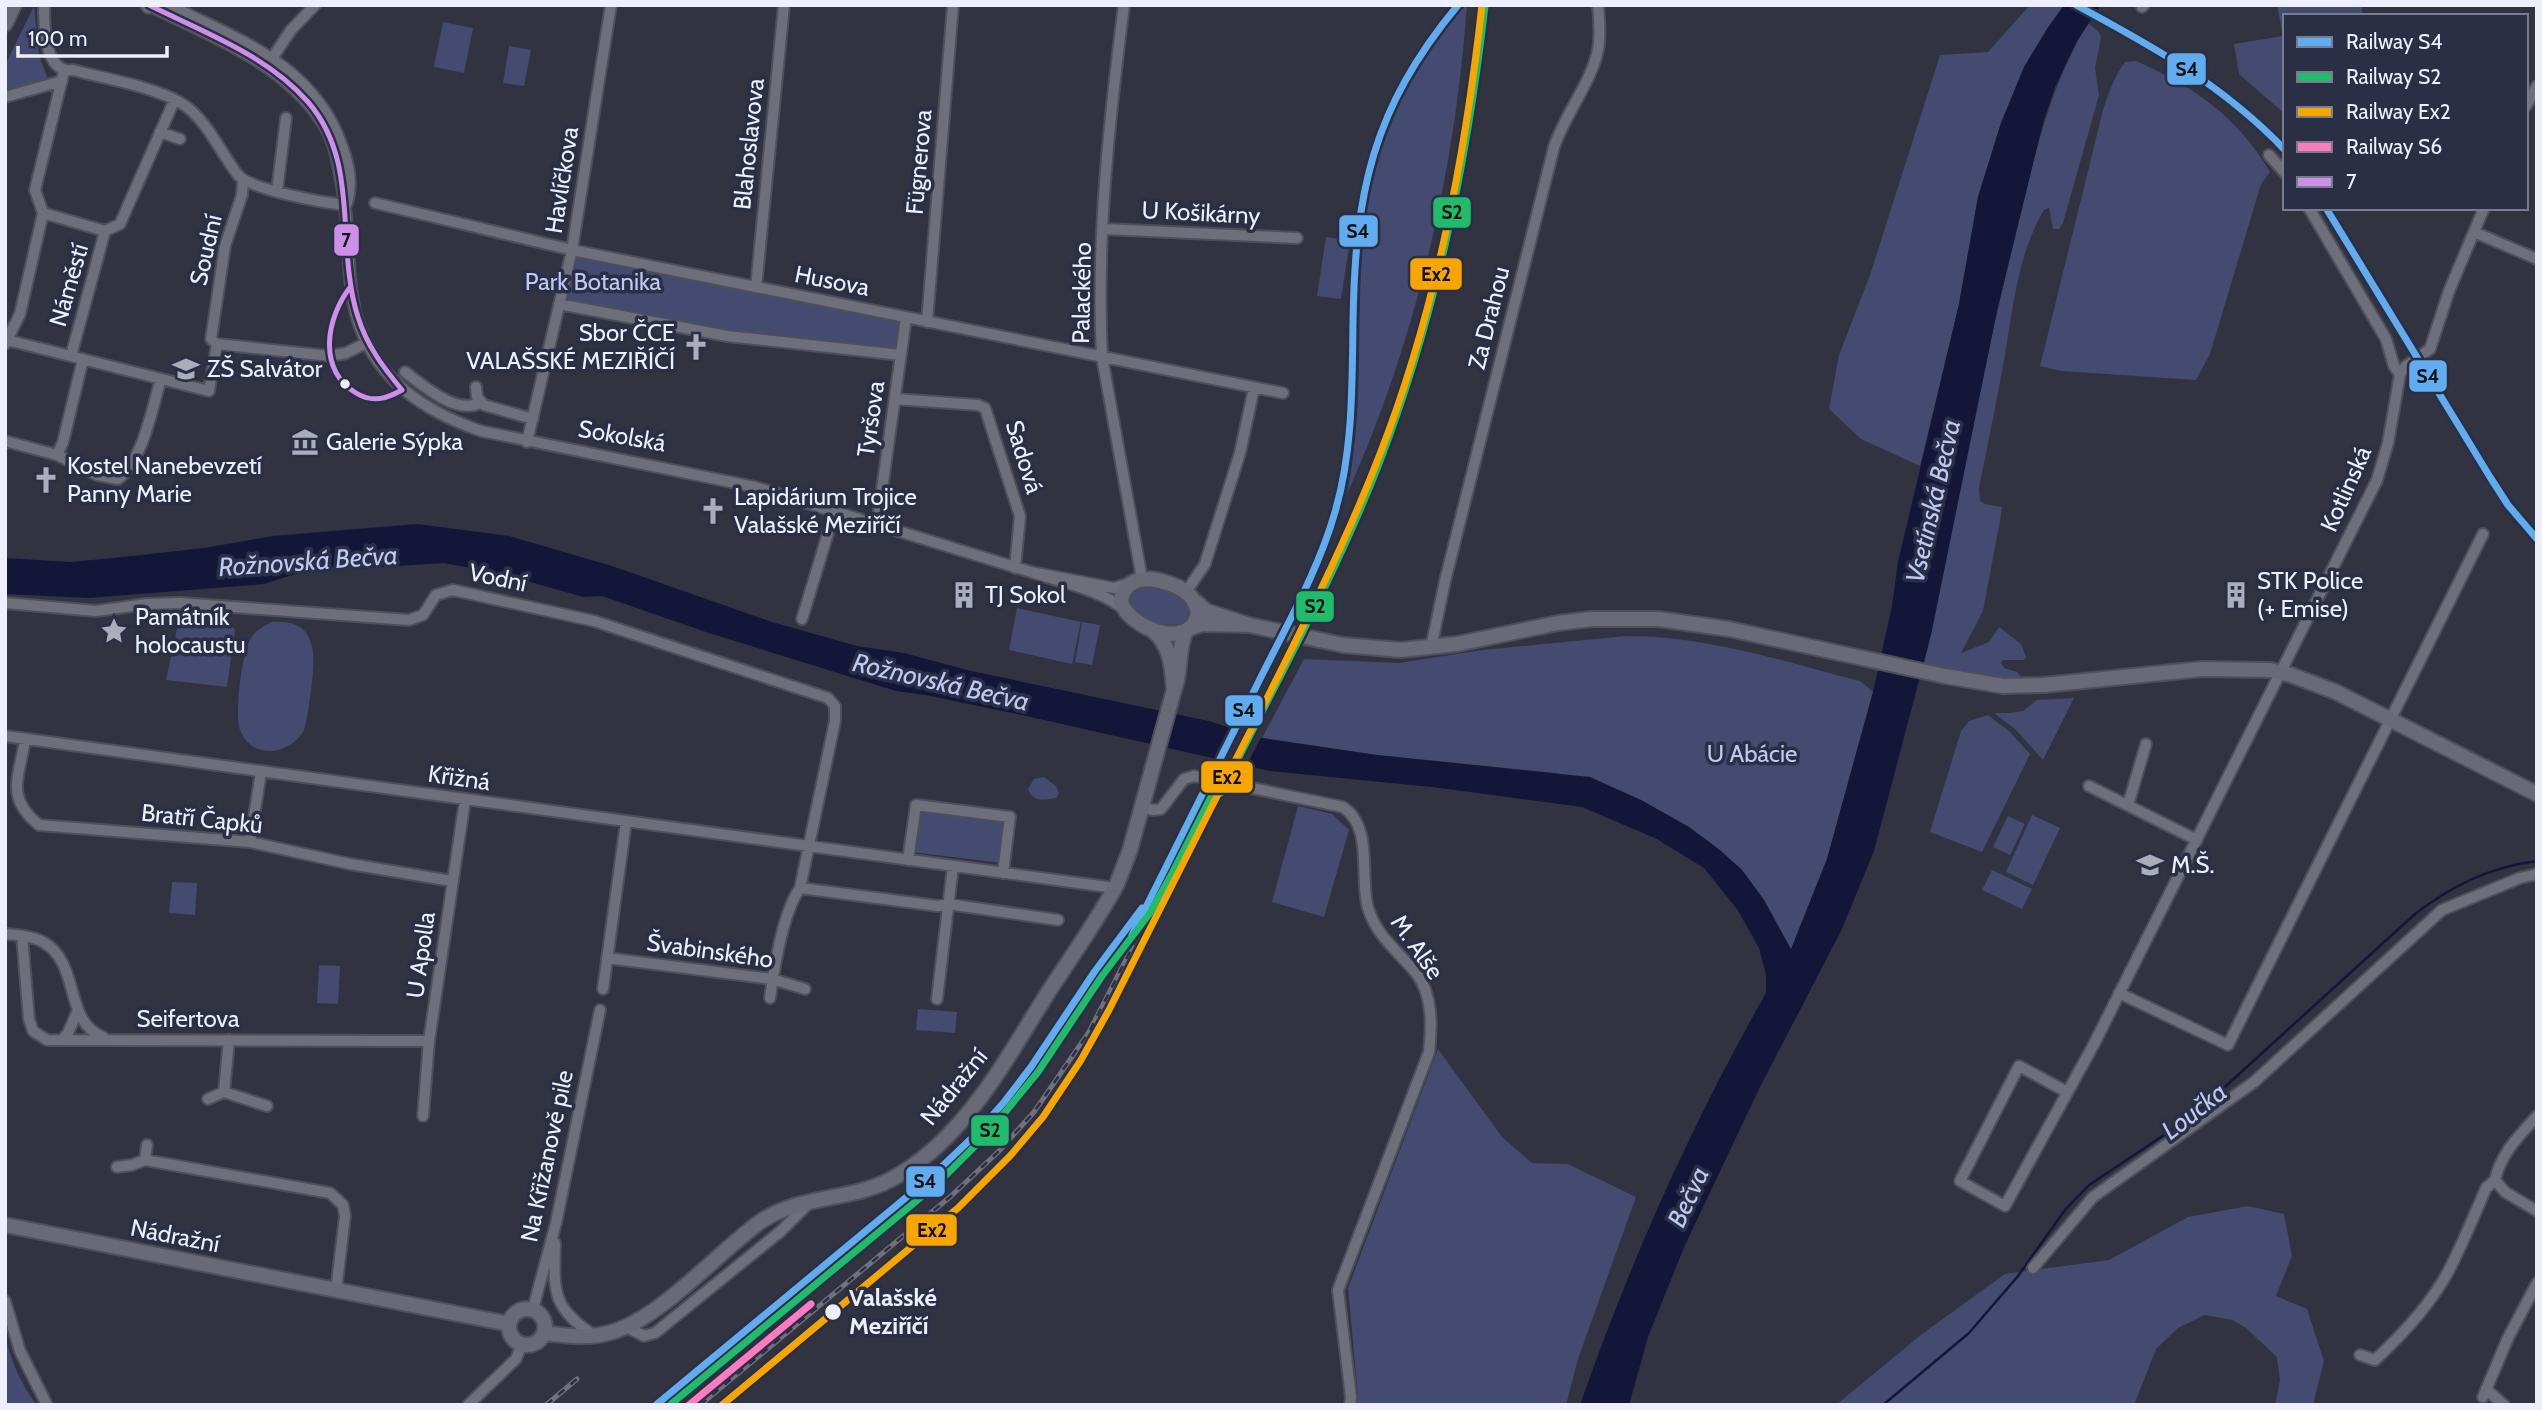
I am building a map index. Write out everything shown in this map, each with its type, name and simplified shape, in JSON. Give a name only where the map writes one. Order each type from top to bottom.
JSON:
[{"type":"main road","points":[[5,24],[14,5]]},
{"type":"main road","points":[[1125,611],[1121,597],[1136,581]]},
{"type":"main road","name":"Sokolská","points":[[1136,581],[1167,582],[1191,597],[1206,611],[1249,625],[1328,642],[1384,649],[1432,648]]},
{"type":"main road","points":[[1188,629],[1197,618],[1191,597]]},
{"type":"main road","name":"Sokolská","points":[[1125,611],[1150,628],[1173,634],[1202,624],[1249,625]]},
{"type":"main road","points":[[1432,648],[1558,623],[1592,619],[1658,619],[1729,629],[1945,676],[2015,687],[2202,669],[2255,668],[2280,671],[2320,685],[2537,794]]},
{"type":"main road","name":"Nádražní","points":[[1150,628],[1159,635],[1168,650],[1173,694]]},
{"type":"main road","name":"Nádražní","points":[[544,1333],[571,1337],[595,1336],[627,1327],[655,1309],[760,1223],[782,1210],[865,1190],[891,1179],[941,1142],[963,1119],[988,1087],[1115,888],[1130,850],[1181,668],[1180,648],[1188,629]]},
{"type":"main road","name":"Nádražní","points":[[5,1225],[509,1324]]},
{"type":"main road","points":[[533,1309],[543,1319],[544,1333],[533,1343],[522,1344],[512,1337],[509,1324],[519,1310],[533,1309]]},
{"type":"street","points":[[43,213],[35,190],[63,76],[51,57],[44,24],[44,5]]},
{"type":"street","name":"Sokolská","points":[[149,5],[270,62],[323,122],[332,141],[346,205],[352,297],[366,343],[392,379],[421,404],[460,424],[527,442],[755,486],[1014,568],[1114,588],[1136,581]]},
{"type":"street","name":"Sokolská","points":[[169,5],[270,62],[308,87],[331,119],[346,156],[351,186],[346,205]]},
{"type":"street","points":[[270,62],[291,30],[315,5]]},
{"type":"street","name":"Havlíčkova","points":[[527,442],[572,250],[611,5]]},
{"type":"street","name":"Blahoslavova","points":[[756,287],[784,5]]},
{"type":"street","name":"Fügnerova","points":[[927,322],[953,5]]},
{"type":"street","name":"Palackého","points":[[1124,5],[1110,133],[1101,312],[1102,357],[1136,581]]},
{"type":"street","name":"Za Drahou","points":[[1432,648],[1445,582],[1554,146],[1560,127],[1590,72],[1598,51],[1598,5]]},
{"type":"street","points":[[5,97],[73,70],[149,91],[182,104],[197,117],[243,180],[276,191],[346,205]]},
{"type":"street","points":[[105,232],[120,223],[174,101]]},
{"type":"street","points":[[310,106],[328,142],[337,183],[330,197],[318,201]]},
{"type":"street","points":[[276,191],[286,118]]},
{"type":"street","points":[[160,132],[180,139]]},
{"type":"street","points":[[2269,155],[2283,171]]},
{"type":"street","name":"Soudní","points":[[217,344],[211,339],[225,246],[242,195],[243,180]]},
{"type":"street","name":"Husova","points":[[375,203],[572,250],[1283,393]]},
{"type":"street","points":[[2310,210],[2386,339],[2399,374],[2430,349],[2449,291],[2483,210]]},
{"type":"street","name":"Náměstí","points":[[43,213],[105,232],[71,356],[6,342],[20,314],[43,213]]},
{"type":"street","name":"U Košikárny","points":[[1104,229],[1297,238]]},
{"type":"street","points":[[2474,232],[2537,259]]},
{"type":"street","points":[[559,304],[727,336],[901,355]]},
{"type":"street","name":"Tyršova","points":[[877,525],[906,318]]},
{"type":"street","points":[[71,356],[209,391],[217,344],[330,356],[346,353],[366,343]]},
{"type":"street","points":[[57,455],[63,442],[83,359]]},
{"type":"street","points":[[405,372],[428,389],[456,403],[469,407],[480,403],[533,419]]},
{"type":"street","name":"Kotlinská","points":[[2067,1093],[2019,1066],[1960,1181],[2005,1206],[2067,1093],[2197,840],[2381,470],[2399,374]]},
{"type":"street","points":[[5,441],[57,455],[97,475],[118,480],[129,469],[139,451],[161,379]]},
{"type":"street","points":[[476,387],[480,403]]},
{"type":"street","points":[[1191,597],[1205,564],[1240,453],[1254,387]]},
{"type":"street","name":"Sadová","points":[[895,399],[978,405],[985,408],[1020,516],[1014,568]]},
{"type":"street","points":[[802,620],[832,520]]},
{"type":"street","points":[[2119,993],[2228,1045],[2483,534]]},
{"type":"street","name":"Sokolská","points":[[1031,572],[1112,601],[1125,611]]},
{"type":"street","name":"Vodní","points":[[5,603],[96,611],[147,604],[180,603],[402,620],[423,615],[436,595],[453,590],[594,621],[832,701],[836,710],[835,721],[807,846]]},
{"type":"street","name":"Křižná","points":[[5,736],[1115,888]]},
{"type":"street","name":"Bratří Čapků","points":[[25,740],[15,789],[24,813],[38,825],[250,842],[350,864],[452,881]]},
{"type":"street","points":[[2128,805],[2146,744]]},
{"type":"street","points":[[250,842],[261,772]]},
{"type":"street","name":"M. Alše","points":[[1142,807],[1161,809],[1184,779],[1194,776],[1343,807],[1356,819],[1361,834],[1364,882],[1372,919],[1384,940],[1419,977],[1427,995],[1432,1027],[1429,1052],[1338,1290],[1350,1405]]},
{"type":"street","points":[[2089,786],[2197,840]]},
{"type":"street","name":"U Apolla","points":[[422,1116],[429,1041],[465,800]]},
{"type":"street","points":[[908,860],[916,805],[1010,817],[1003,873]]},
{"type":"street","points":[[603,989],[618,844],[626,822]]},
{"type":"street","points":[[770,998],[772,979],[791,902],[800,888],[807,846]]},
{"type":"street","points":[[937,999],[953,866]]},
{"type":"street","points":[[2033,1268],[2092,1197],[2255,1082],[2442,910],[2520,878],[2537,874]]},
{"type":"street","points":[[800,888],[938,906],[948,904],[1058,920]]},
{"type":"street","name":"Seifertova","points":[[5,934],[42,942],[59,956],[82,1021],[93,1034],[109,1040],[429,1041]]},
{"type":"street","points":[[22,936],[29,1019],[33,1031],[47,1040],[109,1040]]},
{"type":"street","name":"Švabinského","points":[[607,958],[772,979],[805,989]]},
{"type":"street","points":[[62,1040],[78,1010]]},
{"type":"street","name":"Na Křižanově pile","points":[[533,1309],[556,1223],[600,1010]]},
{"type":"street","points":[[224,1092],[229,1040]]},
{"type":"street","points":[[208,1099],[224,1092],[267,1106]]},
{"type":"street","points":[[2360,1355],[2375,1360],[2395,1342],[2437,1289],[2448,1272],[2486,1188],[2495,1180],[2498,1166],[2510,1145],[2537,1116]]},
{"type":"street","points":[[145,1160],[147,1145]]},
{"type":"street","points":[[117,1167],[145,1160],[330,1193],[343,1205],[345,1216],[336,1291]]},
{"type":"street","points":[[2495,1180],[2505,1192],[2537,1211]]},
{"type":"street","points":[[627,1327],[643,1336],[654,1333],[781,1231],[811,1201]]},
{"type":"street","points":[[556,1223],[555,1279],[560,1303],[571,1319],[595,1336]]},
{"type":"street","points":[[2504,1405],[2485,1393],[2508,1338],[2537,1283]]},
{"type":"street","points":[[5,1301],[20,1352],[47,1405]]},
{"type":"street","points":[[468,1405],[516,1359],[522,1344]]},
{"type":"green space","points":[[1467,5],[1453,130],[1428,255],[1393,377],[1347,494],[1356,426],[1365,223],[1378,160],[1392,120],[1411,82],[1443,33]]},
{"type":"green space","points":[[2030,5],[2064,5],[2024,67],[2001,123],[1978,197],[1959,304],[1920,466],[1861,439],[1829,409],[1839,355],[1870,275],[1940,55],[1988,52]]},
{"type":"green space","points":[[2277,5],[2362,5],[2362,14],[2283,14],[2283,36]]},
{"type":"green space","points":[[34,6],[39,55],[48,79],[5,94],[5,65]]},
{"type":"green space","points":[[443,22],[473,28],[464,73],[434,67]]},
{"type":"green space","points":[[2088,23],[2099,32],[2101,38],[2095,68],[2099,95],[2063,223],[2059,229],[2053,229],[2049,208],[2044,210],[2022,262],[1979,488],[1980,501],[2002,507],[1983,611],[1961,653],[1989,642],[1999,627],[2021,644],[2026,657],[2024,660],[2003,660],[2001,663],[2004,668],[2017,672],[2021,677],[2020,680],[2002,680],[1924,664],[1988,352],[2034,161],[2061,77]]},
{"type":"green space","points":[[2283,36],[2283,112],[2239,74],[2234,44]]},
{"type":"green space","points":[[509,46],[531,50],[524,86],[503,83]]},
{"type":"green space","points":[[2136,61],[2176,81],[2229,119],[2270,172],[2261,184],[2210,354],[2196,380],[2061,371],[2040,366],[2103,110],[2112,85],[2125,62]]},
{"type":"green space","points":[[1326,237],[1350,241],[1341,299],[1317,296]]},
{"type":"green space","name":"Park Botanika","points":[[572,250],[906,318],[901,355],[727,336],[560,303]]},
{"type":"green space","points":[[1143,587],[1163,589],[1182,599],[1190,609],[1186,621],[1176,625],[1164,624],[1142,616],[1130,601],[1133,594]]},
{"type":"green space","points":[[1017,608],[1081,622],[1072,664],[1009,650]]},
{"type":"green space","points":[[181,610],[221,614],[235,630],[227,687],[166,680]]},
{"type":"green space","points":[[272,622],[288,622],[299,626],[306,633],[311,642],[313,665],[304,730],[290,745],[272,751],[253,747],[246,740],[238,722],[238,698],[242,669],[251,638]]},
{"type":"green space","points":[[1082,622],[1100,625],[1092,665],[1075,662]]},
{"type":"green space","name":"U Abácie","points":[[1626,636],[1685,640],[1744,651],[1860,681],[1873,692],[1827,859],[1791,950],[1764,900],[1742,870],[1689,827],[1641,800],[1556,773],[1377,755],[1262,738],[1304,659],[1399,663],[1482,650]]},
{"type":"green space","points":[[2074,698],[2043,760],[2015,729],[1994,713],[2023,711],[2037,700]]},
{"type":"green space","points":[[1988,715],[2009,731],[2030,754],[1982,852],[1930,832],[1961,731],[1969,721]]},
{"type":"green space","points":[[1044,777],[1056,786],[1059,793],[1056,798],[1039,800],[1030,793],[1028,789],[1034,779]]},
{"type":"green space","points":[[1298,806],[1332,814],[1349,830],[1324,917],[1272,902]]},
{"type":"green space","points":[[918,808],[1007,819],[1002,863],[911,852]]},
{"type":"green space","points":[[2032,815],[2060,828],[2033,885],[2006,872]]},
{"type":"green space","points":[[2008,816],[2025,824],[2010,855],[1993,847]]},
{"type":"green space","points":[[1992,870],[2032,889],[2022,909],[1982,890]]},
{"type":"green space","points":[[172,882],[197,883],[195,915],[169,913]]},
{"type":"green space","points":[[319,965],[340,966],[338,1004],[317,1003]]},
{"type":"green space","points":[[918,1009],[957,1012],[955,1033],[916,1030]]},
{"type":"green space","points":[[1438,1049],[1502,1137],[1532,1163],[1568,1164],[1636,1197],[1578,1359],[1566,1405],[1356,1405],[1358,1396],[1348,1288]]},
{"type":"green space","points":[[2248,1206],[2284,1214],[2292,1256],[2276,1296],[2307,1309],[2324,1361],[2313,1405],[2275,1405],[2280,1380],[2277,1357],[2246,1328],[2232,1320],[2205,1315],[2178,1328],[2156,1349],[2134,1405],[1836,1405],[1922,1334],[2005,1274],[2109,1260],[2188,1217]]},
{"type":"green space","points":[[5,1334],[17,1371],[37,1405],[5,1405]]},
{"type":"water","points":[[2064,5],[2101,5],[2077,41],[2055,87],[2043,123],[1997,311],[1931,635],[1874,851],[1841,931],[1760,1087],[1685,1245],[1648,1337],[1629,1405],[1580,1405],[1641,1247],[1687,1144],[1766,993],[1766,974],[1759,948],[1737,909],[1704,868],[1657,839],[1582,807],[1432,787],[1270,771],[1022,715],[896,691],[709,633],[602,596],[583,597],[503,574],[444,563],[317,567],[264,584],[89,598],[5,594],[5,558],[70,562],[204,548],[273,536],[417,524],[509,536],[612,566],[772,622],[857,646],[904,653],[971,671],[1209,721],[1262,738],[1377,755],[1590,777],[1641,800],[1689,827],[1720,850],[1742,870],[1764,900],[1791,949],[1827,859],[1873,692],[1892,606],[1898,562],[1959,304],[1978,197],[2001,123],[2024,67]]},
{"type":"pier","points":[[1231,725],[1263,734],[1245,768],[1213,761]]},
{"type":"waterway","name":"Loučka","points":[[1883,1405],[1969,1333],[2018,1276],[2065,1210],[2089,1185],[2194,1115],[2415,914],[2473,879],[2503,868],[2537,861]]},
{"type":"railway","points":[[700,1405],[950,1197],[999,1151],[1034,1112],[1089,1032],[1213,789]]},
{"type":"railway","points":[[672,1405],[703,1375],[937,1181],[993,1127],[1038,1070],[1137,916]]},
{"type":"railway","points":[[546,1405],[577,1379]]},
{"type":"rail line","name":"S4","points":[[1132,935],[1300,600],[1328,534],[1341,489],[1348,442],[1355,276],[1364,192],[1374,154],[1406,80],[1429,43],[1458,5]]},
{"type":"rail line","name":"Ex2","points":[[722,1405],[958,1208],[1010,1156],[1043,1117],[1081,1060],[1109,1010],[1304,624],[1380,454],[1417,345],[1446,233],[1467,119],[1482,5]]},
{"type":"rail line","name":"S4","points":[[2076,5],[2186,69],[2237,106],[2283,148]]},
{"type":"rail line","name":"S2","points":[[1221,793],[1343,548],[1379,464],[1399,408],[1417,352],[1447,238],[1469,123],[1485,6]]},
{"type":"rail line","name":"S4","points":[[2327,210],[2490,477],[2508,505],[2537,539]]},
{"type":"rail line","name":"S2","points":[[1160,897],[1214,791]]},
{"type":"rail line","name":"S2","points":[[670,1405],[938,1183],[988,1133],[1038,1072],[1102,976],[1150,913],[1173,872]]},
{"type":"rail line","name":"S4","points":[[656,1405],[932,1176],[975,1135],[1031,1067],[1095,971],[1142,908]]},
{"type":"rail line","name":"S6","points":[[689,1405],[811,1304]]},
{"type":"transit line","name":"7","points":[[149,5],[233,46],[273,71],[292,85],[308,102],[324,126],[335,151],[341,178],[344,206],[348,262],[351,290],[358,317],[376,356],[402,390],[390,396],[379,399],[362,396],[344,383],[335,371],[331,357],[331,328],[342,299],[351,286]]},
{"type":"place","name":"Sbor ČCE VALAŠSKÉ MEZIŘÍČÍ","points":[[696,347]]},
{"type":"place","name":"ZŠ Salvátor","points":[[186,369]]},
{"type":"place","name":"Galerie Sýpka","points":[[305,442]]},
{"type":"place","name":"Kostel Nanebevzetí Panny Marie","points":[[46,480]]},
{"type":"place","name":"Lapidárium Trojice Valašské Meziříčí","points":[[713,511]]},
{"type":"place","name":"TJ Sokol","points":[[964,595]]},
{"type":"place","name":"STK Police (+ Emise)","points":[[2236,595]]},
{"type":"place","name":"Památník holocaustu","points":[[114,631]]},
{"type":"place","name":"M.Š.","points":[[2150,865]]},
{"type":"place","name":"Valašské Meziříčí","points":[[833,1312]]},
{"type":"water label","name":"Vsetínská Bečva","points":[[1933,501]]},
{"type":"water label","name":"Rožnovská Bečva","points":[[308,561]]},
{"type":"water label","name":"Rožnovská Bečva","points":[[941,682]]},
{"type":"water label","name":"Bečva","points":[[1688,1197]]}]
